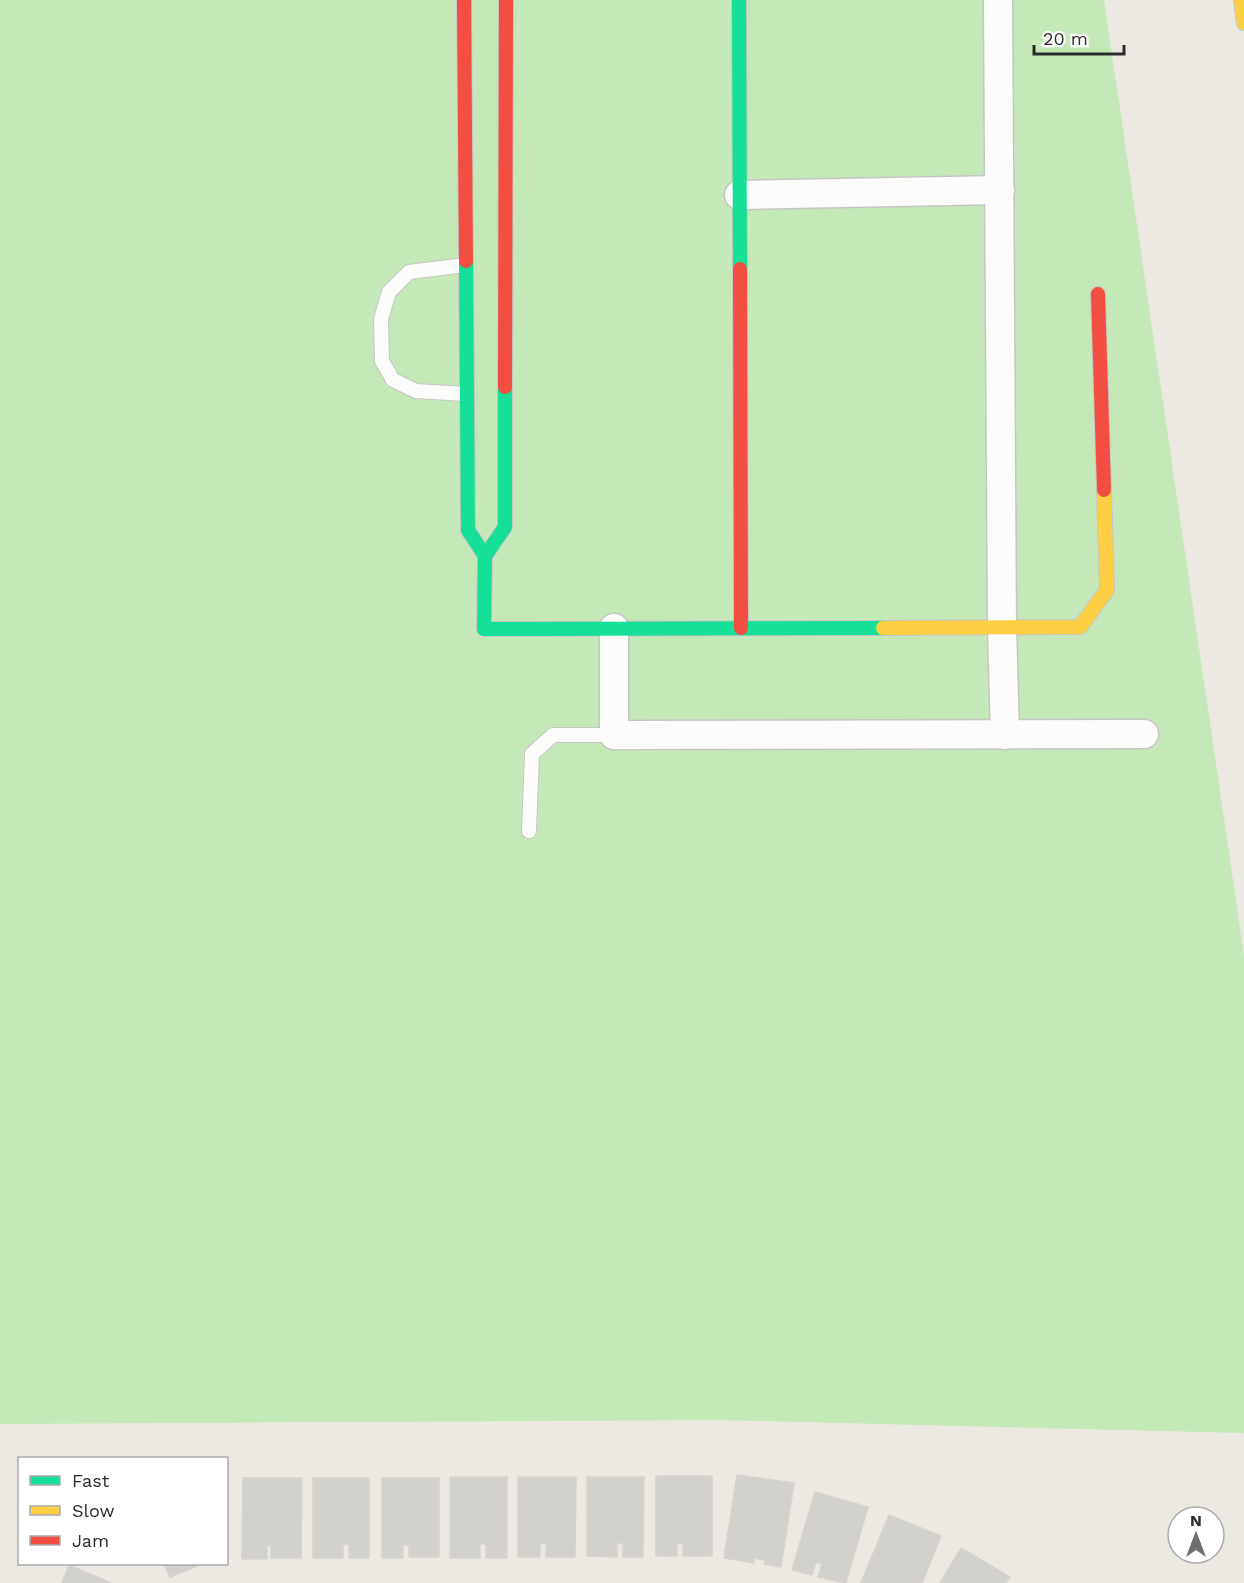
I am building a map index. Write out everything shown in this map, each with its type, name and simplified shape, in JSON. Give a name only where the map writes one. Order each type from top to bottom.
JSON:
[{"type":"main road","points":[[464,0],[468,530],[484,556],[484,629],[1080,627],[1107,590],[1098,294]]},
{"type":"main road","points":[[484,556],[505,528],[506,0]]},
{"type":"main road","points":[[739,0],[741,628]]},
{"type":"main road","points":[[1241,0],[1244,23]]},
{"type":"street","points":[[998,0],[1002,627],[1005,735]]},
{"type":"street","points":[[739,195],[1000,190]]},
{"type":"street","points":[[465,313],[506,312]]},
{"type":"street","points":[[614,628],[614,735],[1144,734]]},
{"type":"lane","points":[[465,265],[409,272],[389,292],[381,319],[382,361],[393,380],[417,391],[466,394]]},
{"type":"lane","points":[[529,831],[532,754],[553,735],[614,735]]},
{"type":"green space","points":[[0,0],[1104,0],[1244,955],[1244,1433],[717,1420],[0,1424]]},
{"type":"building","points":[[737,1475],[794,1483],[781,1567],[764,1564],[765,1560],[754,1558],[754,1563],[724,1558]]},
{"type":"building","points":[[656,1476],[712,1476],[712,1556],[683,1556],[683,1543],[677,1543],[677,1556],[656,1556]]},
{"type":"building","points":[[450,1477],[507,1477],[507,1558],[486,1558],[486,1544],[480,1544],[480,1558],[450,1558]]},
{"type":"building","points":[[518,1477],[576,1477],[575,1557],[546,1557],[546,1543],[540,1543],[540,1557],[518,1557]]},
{"type":"building","points":[[587,1477],[644,1477],[643,1557],[623,1557],[623,1543],[617,1543],[617,1557],[587,1556]]},
{"type":"building","points":[[243,1478],[302,1478],[301,1558],[271,1558],[271,1545],[267,1545],[267,1559],[242,1559]]},
{"type":"building","points":[[313,1478],[369,1478],[369,1558],[349,1558],[349,1544],[343,1544],[343,1558],[313,1558]]},
{"type":"building","points":[[382,1478],[439,1478],[439,1557],[409,1557],[409,1545],[403,1545],[403,1558],[382,1558]]},
{"type":"building","points":[[815,1492],[868,1507],[846,1583],[818,1577],[822,1564],[816,1562],[812,1575],[792,1570]]},
{"type":"building","points":[[889,1515],[941,1536],[922,1583],[861,1583]]},
{"type":"building","points":[[961,1548],[1010,1577],[1006,1583],[940,1583]]},
{"type":"building","points":[[69,1565],[111,1583],[62,1583]]},
{"type":"building","points":[[164,1565],[197,1566],[170,1577]]},
{"type":"traffic: fast","points":[[739,0],[740,269]]},
{"type":"traffic: fast","points":[[466,261],[468,530],[485,556],[505,527],[505,387]]},
{"type":"traffic: fast","points":[[485,556],[484,629],[883,628]]},
{"type":"traffic: slow","points":[[1241,0],[1244,23]]},
{"type":"traffic: slow","points":[[883,628],[1080,627],[1107,590],[1104,490]]},
{"type":"traffic: jam","points":[[464,0],[466,261]]},
{"type":"traffic: jam","points":[[505,387],[506,0]]},
{"type":"traffic: jam","points":[[740,269],[741,628]]},
{"type":"traffic: jam","points":[[1098,294],[1104,490]]}]
